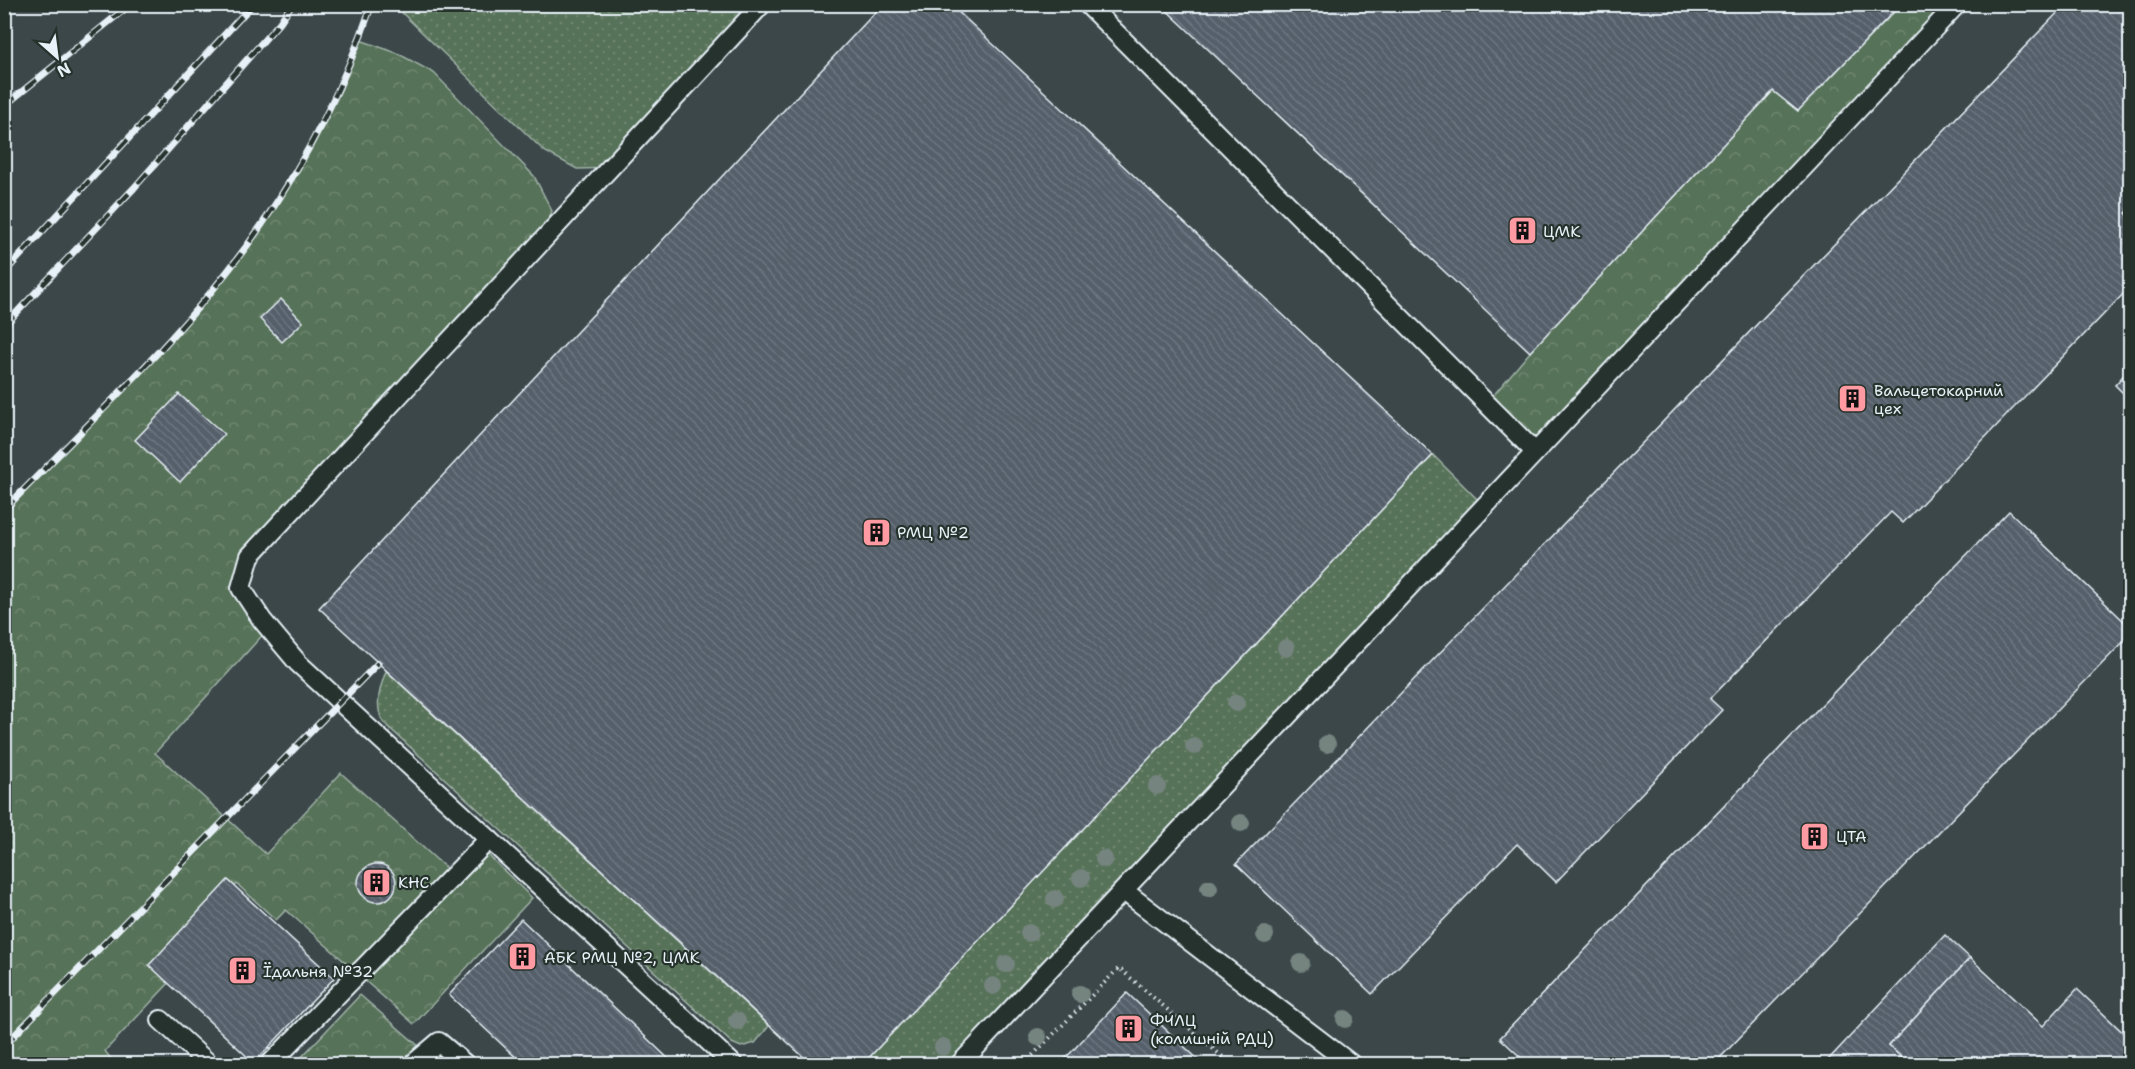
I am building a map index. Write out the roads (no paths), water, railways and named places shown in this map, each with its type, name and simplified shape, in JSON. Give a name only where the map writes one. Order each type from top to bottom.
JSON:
[{"type":"lane","points":[[733,1065],[298,663],[262,620],[241,588],[250,556],[762,4]]},
{"type":"lane","points":[[1087,4],[1534,451]]},
{"type":"lane","points":[[960,1065],[1534,451],[1957,4]]},
{"type":"lane","points":[[270,1065],[489,839]]},
{"type":"lane","points":[[1124,891],[1351,1065]]},
{"type":"lane","points":[[161,1020],[209,1065]]},
{"type":"lane","points":[[413,1065],[439,1042],[465,1065]]},
{"type":"railway","points":[[4,106],[131,4]]},
{"type":"railway","points":[[4,273],[253,4]]},
{"type":"railway","points":[[4,326],[134,188],[280,22],[292,4]]},
{"type":"railway","points":[[4,510],[140,372],[205,300],[235,262],[280,198],[325,117],[362,33],[372,4]]},
{"type":"railway","points":[[4,1046],[378,663]]},
{"type":"place","name":"ЦМК","points":[[1522,231]]},
{"type":"place","name":"Вальцетокарний цех","points":[[1853,399]]},
{"type":"place","name":"РМЦ №2","points":[[876,532]]},
{"type":"place","name":"ЦТА","points":[[1815,836]]},
{"type":"place","name":"КНС","points":[[377,882]]},
{"type":"place","name":"АБК РМЦ №2, ЦМК","points":[[523,957]]},
{"type":"place","name":"Їдальня №32","points":[[242,971]]},
{"type":"place","name":"ФЧЛЦ (колишній РДЦ)","points":[[1129,1029]]}]
